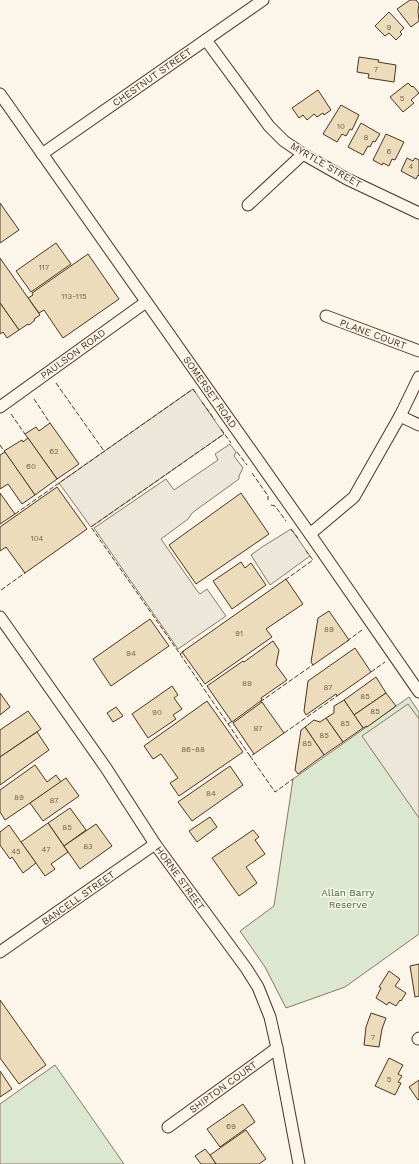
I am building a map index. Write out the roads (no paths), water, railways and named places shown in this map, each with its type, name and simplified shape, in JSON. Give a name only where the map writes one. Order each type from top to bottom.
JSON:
[{"type":"street","name":"CHESTNUT STREET","points":[[42,154],[263,0]]},
{"type":"street","name":"MYRTLE STREET","points":[[206,40],[269,126],[284,140],[303,154],[347,179],[419,213]]},
{"type":"street","name":"SOMERSET ROAD","points":[[0,94],[310,534],[419,692]]},
{"type":"street","points":[[248,205],[303,154]]},
{"type":"street","name":"PAULSON ROAD","points":[[0,407],[146,302]]},
{"type":"street","name":"PLANE COURT","points":[[326,316],[419,351]]},
{"type":"street","points":[[310,534],[354,497],[400,416],[419,377]]},
{"type":"street","points":[[400,416],[419,425]]},
{"type":"street","name":"HORNE STREET","points":[[0,617],[106,768],[155,844],[246,968],[258,987],[270,1017],[299,1164]]},
{"type":"street","name":"BANCELL STREET","points":[[0,952],[155,844]]},
{"type":"street","name":"SHIPTON COURT","points":[[168,1127],[277,1048]]},
{"type":"park label","name":"Allan Barry Reserve","points":[[348,898]]}]
